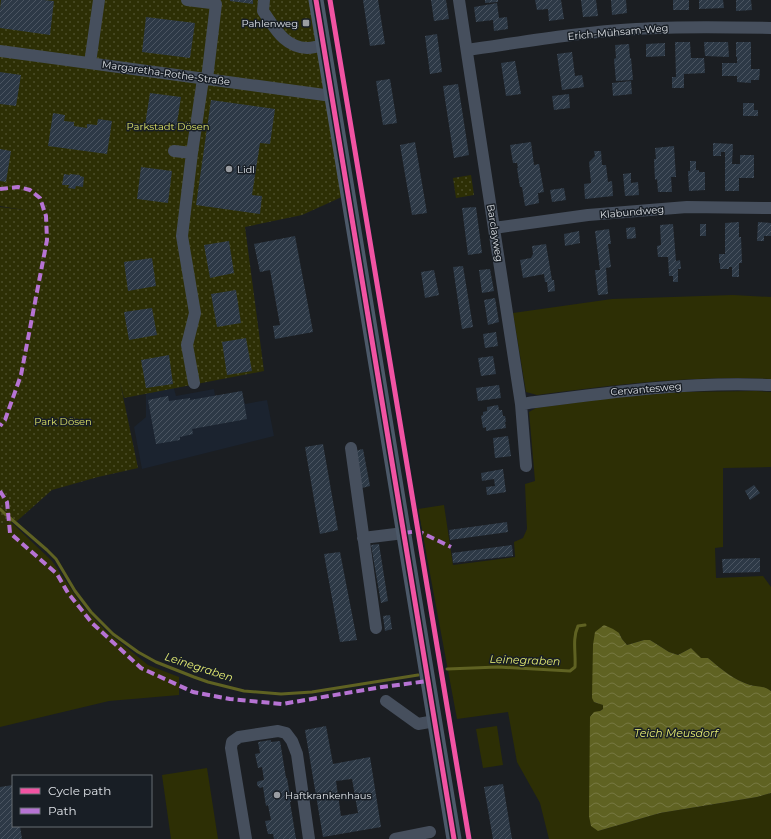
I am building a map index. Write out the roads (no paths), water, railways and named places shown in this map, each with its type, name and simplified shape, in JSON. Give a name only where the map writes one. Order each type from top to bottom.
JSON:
[{"type":"main road","points":[[316,0],[454,839]]},
{"type":"street","points":[[90,63],[99,0]]},
{"type":"street","points":[[187,0],[213,4],[205,79],[192,153],[182,236],[195,313],[187,345],[194,383]]},
{"type":"street","points":[[264,0],[262,11],[285,41],[296,46],[308,48],[323,46]]},
{"type":"street","name":"Barclayweg","points":[[459,0],[521,404],[526,466]]},
{"type":"street","name":"Erich-Mühsam-Weg","points":[[467,50],[584,33],[637,29],[691,27],[771,28]]},
{"type":"street","name":"Margaretha-Rothe-Straße","points":[[0,51],[332,96]]},
{"type":"street","points":[[174,151],[192,153]]},
{"type":"street","name":"Klabundweg","points":[[494,228],[588,215],[687,207],[771,208]]},
{"type":"street","name":"Cervantesweg","points":[[521,404],[612,392],[680,386],[771,386]]},
{"type":"street","points":[[351,448],[376,628]]},
{"type":"street","points":[[363,538],[404,532]]},
{"type":"street","points":[[386,701],[418,724],[435,721]]},
{"type":"street","points":[[246,839],[231,748],[232,742],[239,737],[278,731],[286,733],[292,741],[297,754],[309,839]]},
{"type":"street","points":[[395,839],[430,832]]},
{"type":"water","name":"Teich Meusdorf","points":[[604,625],[619,633],[627,645],[644,640],[650,640],[669,652],[678,655],[691,648],[701,658],[708,658],[733,677],[750,685],[766,688],[771,691],[771,793],[757,797],[660,813],[598,831],[591,826],[589,816],[590,717],[594,712],[603,709],[603,705],[594,702],[592,698],[593,645],[595,632]]},
{"type":"waterway","name":"Leinegraben","points":[[0,509],[6,515]]},
{"type":"waterway","name":"Leinegraben","points":[[10,518],[56,559],[75,591],[91,612],[113,634],[138,652],[156,662],[194,677],[244,691],[281,694],[312,692],[418,675]]},
{"type":"waterway","name":"Leinegraben","points":[[447,669],[498,667],[570,671],[575,667],[576,631],[578,626],[585,625]]},
{"type":"place","name":"Pahlenweg","points":[[306,23]]},
{"type":"place","name":"Lidl","points":[[229,169]]},
{"type":"place","name":"Haftkrankenhaus","points":[[277,795]]},
{"type":"park label","name":"Parkstadt Dösen","points":[[168,126]]},
{"type":"park label","name":"Park Dösen","points":[[63,421]]}]
